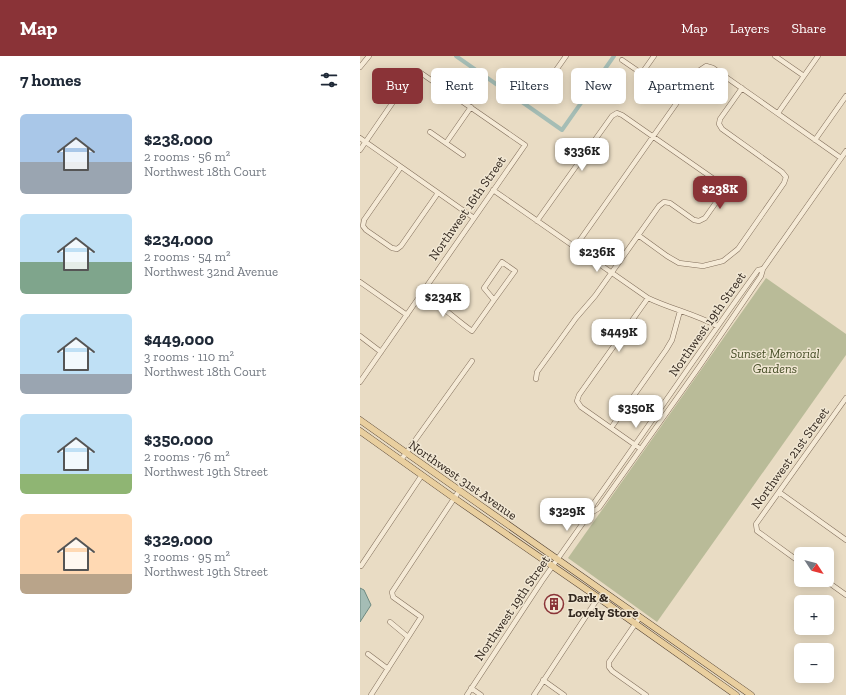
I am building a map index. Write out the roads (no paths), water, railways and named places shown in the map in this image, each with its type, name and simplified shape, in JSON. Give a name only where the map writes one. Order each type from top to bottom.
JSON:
[{"type":"main road","name":"Northwest 31st Avenue","points":[[360,420],[751,695]]},
{"type":"main road","name":"Northwest 31st Avenue","points":[[360,431],[736,695]]},
{"type":"street","points":[[360,67],[369,56]]},
{"type":"street","points":[[558,68],[566,56]]},
{"type":"street","points":[[646,68],[654,56]]},
{"type":"street","points":[[775,56],[804,76]]},
{"type":"street","points":[[778,114],[818,56]]},
{"type":"street","points":[[622,60],[634,68]]},
{"type":"street","points":[[703,68],[706,66],[713,68]]},
{"type":"street","points":[[360,150],[413,73],[418,71],[471,107],[446,143]]},
{"type":"street","points":[[728,78],[841,158]]},
{"type":"street","points":[[638,235],[679,263],[703,266],[723,261],[738,249],[784,183],[786,177],[782,172],[722,129],[719,124],[720,119],[742,88]]},
{"type":"street","points":[[815,140],[846,96]]},
{"type":"street","points":[[574,247],[675,104]]},
{"type":"street","name":"Northwest 16th Street","points":[[360,382],[525,145],[471,107]]},
{"type":"street","points":[[536,378],[546,360],[576,318],[595,296],[659,206],[664,202],[670,203],[694,220],[699,221],[705,218],[722,194],[722,187],[721,184],[653,136],[617,113],[612,116],[538,221]]},
{"type":"street","points":[[430,132],[462,156]]},
{"type":"street","points":[[360,138],[474,218]]},
{"type":"street","name":"Northwest 19th Street","points":[[590,513],[599,508],[641,449],[737,312],[761,276],[763,269],[846,151]]},
{"type":"street","points":[[402,167],[364,220],[363,226],[366,230],[392,248],[397,249],[401,246],[438,193]]},
{"type":"street","points":[[494,190],[648,298],[703,319],[717,326]]},
{"type":"street","points":[[422,292],[472,331],[515,271],[502,262],[484,288],[494,300]]},
{"type":"street","name":"Northwest 19th Street","points":[[466,695],[590,513],[594,503],[636,445],[717,326],[758,270],[763,269]]},
{"type":"street","points":[[360,282],[407,315]]},
{"type":"street","points":[[641,449],[581,407],[577,401],[579,395],[648,298]]},
{"type":"street","points":[[611,428],[672,340],[680,311]]},
{"type":"street","points":[[360,336],[381,352]]},
{"type":"street","points":[[401,460],[472,360]]},
{"type":"street","name":"Northwest 21st Street","points":[[794,557],[757,531],[756,524],[846,398]]},
{"type":"street","points":[[361,566],[422,475]]},
{"type":"street","points":[[371,695],[421,617],[393,597],[392,592],[459,491]]},
{"type":"street","points":[[779,492],[846,540]]},
{"type":"street","points":[[834,586],[846,595]]},
{"type":"street","points":[[534,695],[598,598]]},
{"type":"street","points":[[640,617],[609,662],[609,667],[612,671],[646,695]]},
{"type":"street","points":[[390,622],[408,637]]},
{"type":"street","points":[[368,654],[388,669]]},
{"type":"street","points":[[543,680],[564,695]]},
{"type":"street","points":[[471,688],[481,695]]},
{"type":"water","points":[[360,588],[364,590],[371,605],[360,622]]},
{"type":"waterway","points":[[456,56],[562,130],[614,56]]},
{"type":"place","name":"Dark & Lovely Store","points":[[554,604]]},
{"type":"park label","name":"Sunset Memorial Gardens","points":[[775,360]]}]
